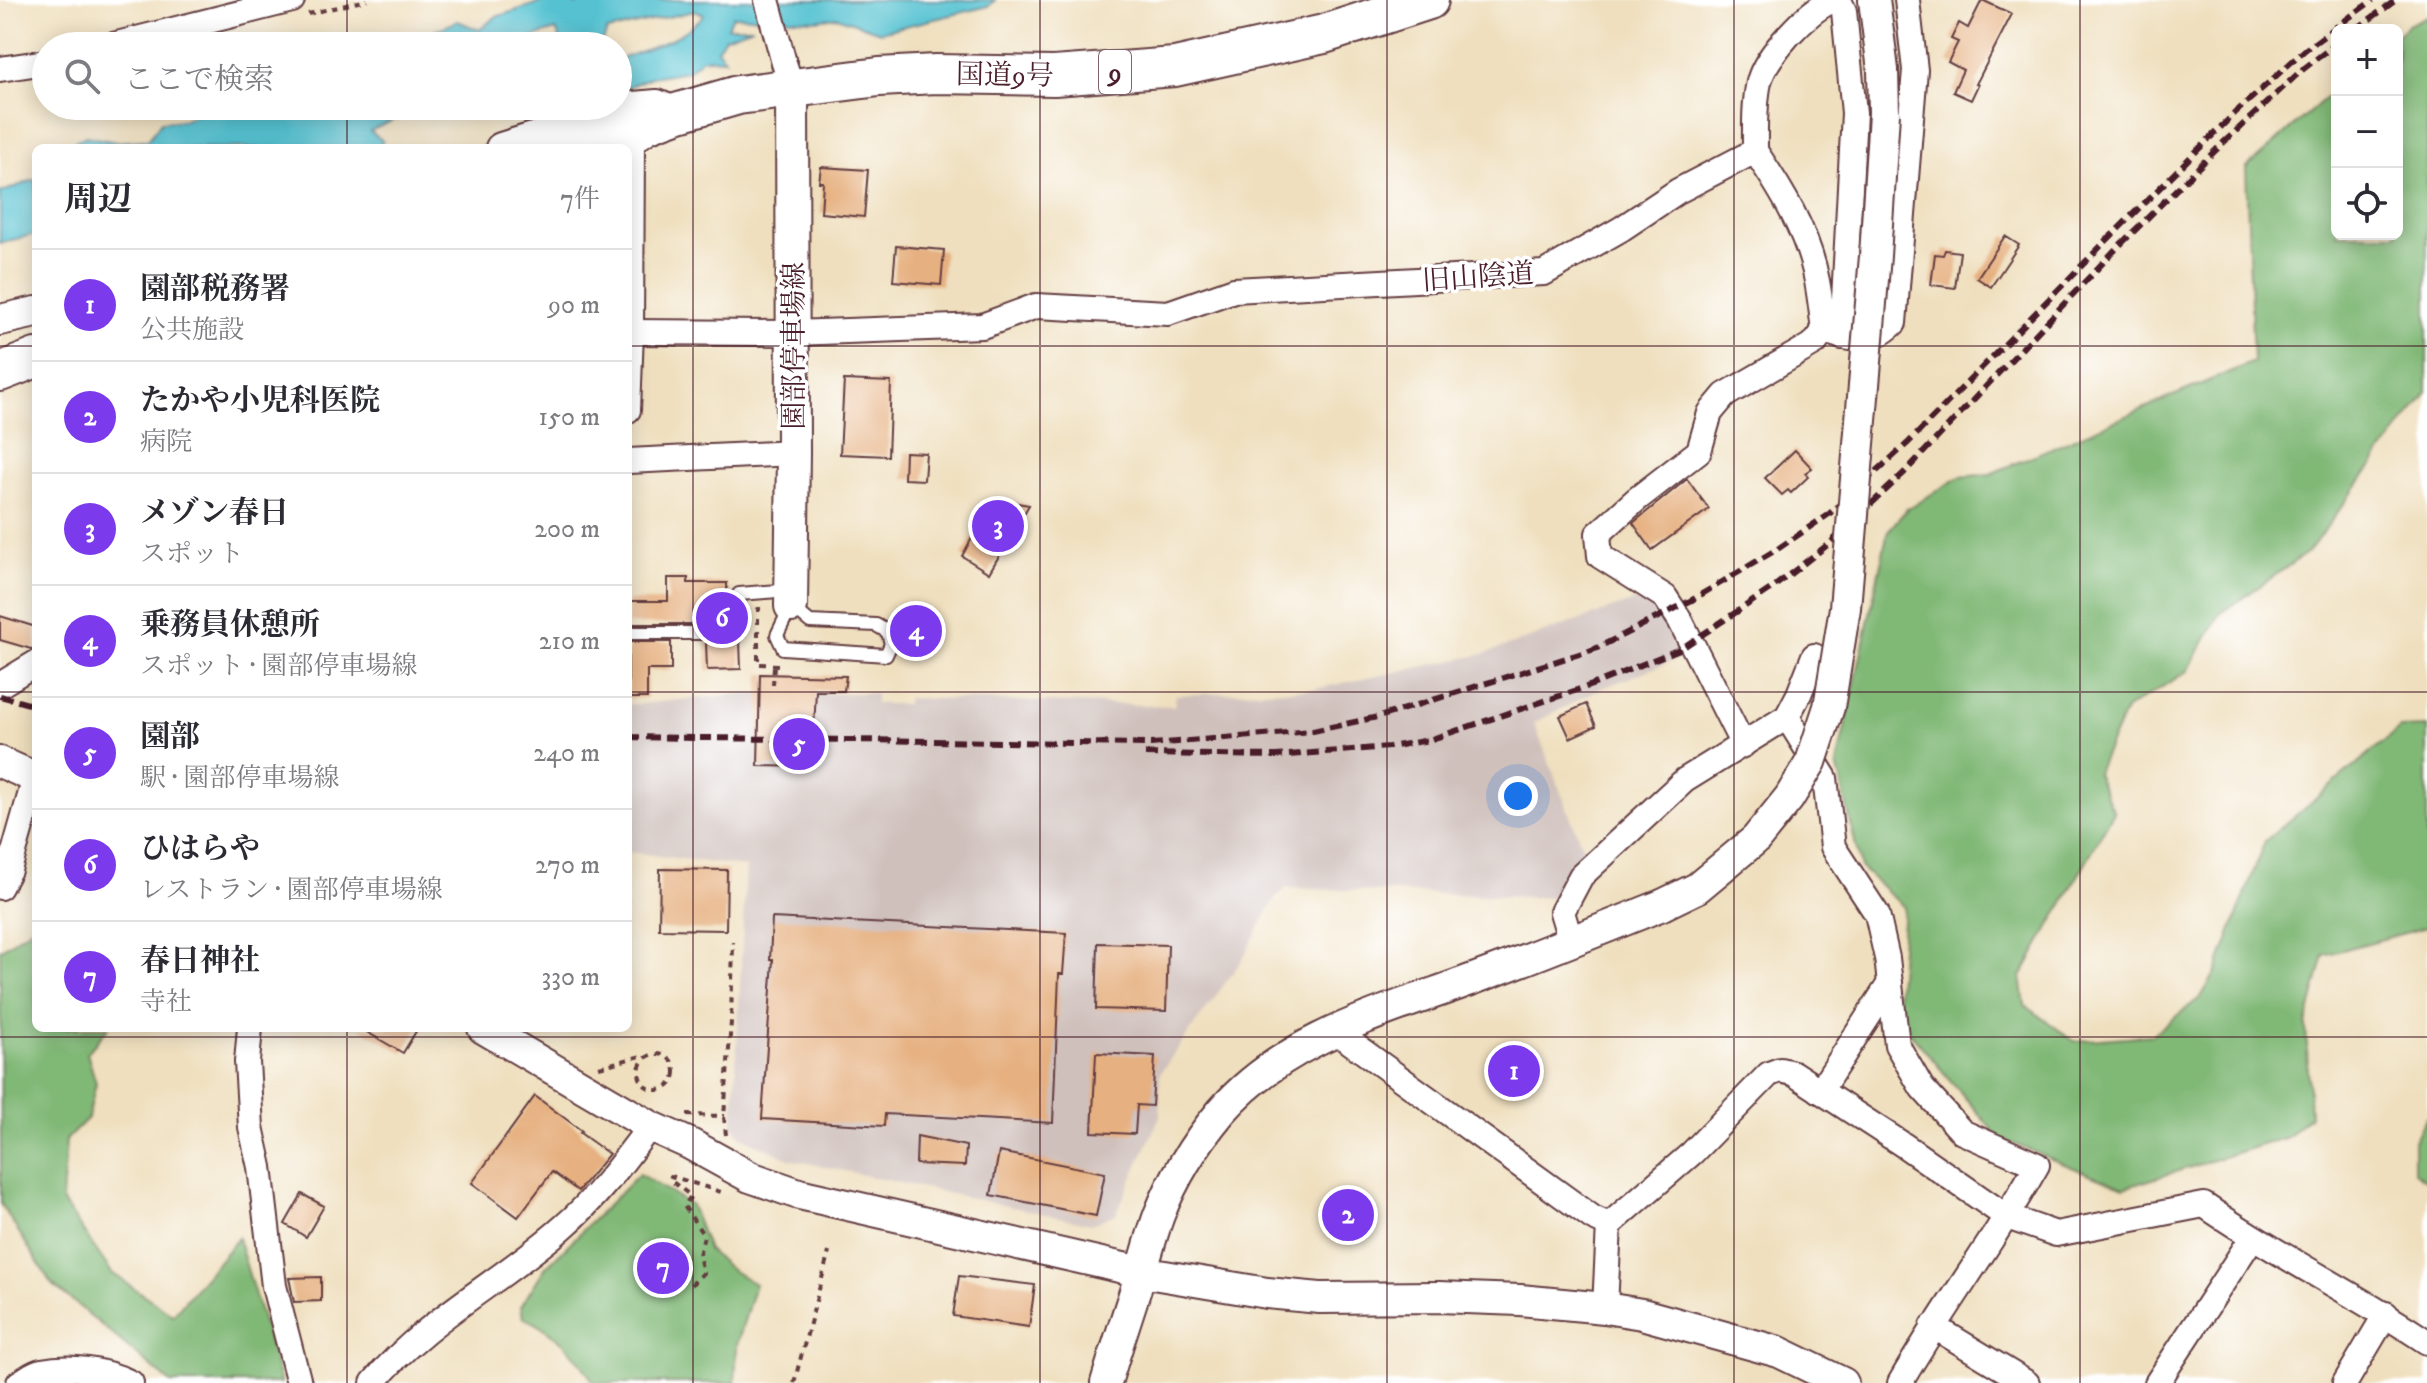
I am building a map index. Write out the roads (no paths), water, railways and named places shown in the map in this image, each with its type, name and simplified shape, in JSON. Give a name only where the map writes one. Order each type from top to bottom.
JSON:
[{"type":"highway","name":"国道9号","points":[[592,144],[788,75],[1054,76],[1175,67],[1324,34],[1429,0]]},
{"type":"highway","points":[[0,372],[32,360]]},
{"type":"main road","name":"園部停車場線","points":[[788,75],[793,333],[791,598]]},
{"type":"street","points":[[165,32],[292,0]]},
{"type":"street","points":[[767,0],[788,75]]},
{"type":"street","points":[[1837,0],[1844,11],[1854,113],[1833,334],[1807,247],[1792,211],[1755,151],[1755,104],[1763,70],[1794,29],[1818,9],[1837,0]]},
{"type":"street","points":[[1106,1383],[1159,1216],[1172,1187],[1200,1140],[1222,1111],[1250,1083],[1277,1062],[1335,1031],[1571,942],[1697,888],[1756,839],[1789,798],[1811,762],[1829,707],[1847,593],[1874,272],[1884,113],[1883,70],[1874,0]]},
{"type":"street","points":[[1743,745],[1680,620],[1665,597],[1600,556],[1598,534],[1699,451],[1710,413],[1725,395],[1833,334],[1863,341],[1884,333],[1894,323],[1915,70],[1907,0]]},
{"type":"street","points":[[0,69],[32,64]]},
{"type":"street","points":[[632,107],[657,105],[676,113]]},
{"type":"street","points":[[630,144],[676,113]]},
{"type":"street","points":[[514,144],[591,120]]},
{"type":"street","name":"旧山陰道","points":[[632,332],[793,333],[982,326],[1036,306],[1168,313],[1234,290],[1544,273],[1621,229],[1678,191],[1755,151]]},
{"type":"street","points":[[0,320],[32,313]]},
{"type":"street","points":[[632,461],[793,453]]},
{"type":"street","points":[[1571,942],[1562,912],[1581,876],[1685,780],[1787,717],[1814,656]]},
{"type":"street","points":[[0,685],[32,665]]},
{"type":"street","points":[[1787,717],[1825,778],[1833,847],[1877,914],[1887,958],[1897,1045],[1922,1088],[1962,1132],[2037,1165],[1900,1383]]},
{"type":"street","points":[[0,762],[32,776]]},
{"type":"street","points":[[0,887],[9,870],[32,792]]},
{"type":"street","points":[[1820,1091],[1890,983]]},
{"type":"street","points":[[1335,1031],[1593,1218],[1609,1225]]},
{"type":"street","points":[[250,1032],[247,1062],[251,1127],[260,1167],[274,1286],[299,1383]]},
{"type":"street","points":[[490,1032],[650,1126],[750,1177],[799,1194],[1141,1272],[1238,1289],[1320,1298],[1520,1300],[1642,1314],[1779,1352],[1843,1383]]},
{"type":"street","points":[[1605,1308],[1609,1225],[1692,1153],[1769,1074],[1780,1070],[1793,1073],[2007,1217],[2056,1234],[2204,1205],[2252,1238],[2386,1314],[2427,1342]]},
{"type":"street","points":[[373,1383],[394,1358],[443,1317],[564,1227],[604,1184],[650,1126]]},
{"type":"street","points":[[2157,1383],[2252,1238]]},
{"type":"street","points":[[2345,1383],[2386,1314]]},
{"type":"street","points":[[1933,1326],[2027,1383]]},
{"type":"street","points":[[19,1383],[40,1371],[81,1369],[119,1377],[131,1383]]},
{"type":"lane","points":[[632,633],[738,633],[739,594],[791,598],[810,622],[876,625],[888,632],[891,644],[886,655],[783,648],[777,635],[791,598]]},
{"type":"water","points":[[548,0],[567,0],[576,5],[585,0],[995,0],[989,6],[880,32],[837,17],[815,20],[733,16],[727,27],[753,27],[725,37],[717,49],[725,59],[703,58],[687,71],[651,77],[632,85],[632,54],[678,36],[704,14],[694,11],[607,32],[431,32],[458,21],[479,30],[496,17]]},
{"type":"water","points":[[394,120],[370,131],[383,141],[380,144],[78,144],[75,141],[86,136],[115,142],[148,140],[161,122]]},
{"type":"water","points":[[32,181],[32,235],[0,243],[0,193]]},
{"type":"railway","points":[[632,737],[1151,744],[1313,731],[1382,716],[1595,649],[1692,600],[1829,514],[1908,443],[2236,112],[2306,49],[2373,0]]},
{"type":"railway","points":[[2363,24],[2396,0]]},
{"type":"railway","points":[[1145,754],[1276,756],[1389,747],[1429,740],[1592,685],[1682,648],[1771,589],[1830,543],[1905,472],[2113,252],[2223,143],[2302,70],[2331,48]]},
{"type":"railway","points":[[0,696],[32,705]]},
{"type":"place","name":"メゾン春日","points":[[998,526]]},
{"type":"place","name":"ひはらや","points":[[722,618]]},
{"type":"place","name":"乗務員休憩所","points":[[916,631]]},
{"type":"place","name":"園部","points":[[799,744]]},
{"type":"place","name":"園部税務署","points":[[1514,1071]]},
{"type":"place","name":"たかや小児科医院","points":[[1348,1215]]},
{"type":"place","name":"春日神社","points":[[663,1268]]}]
